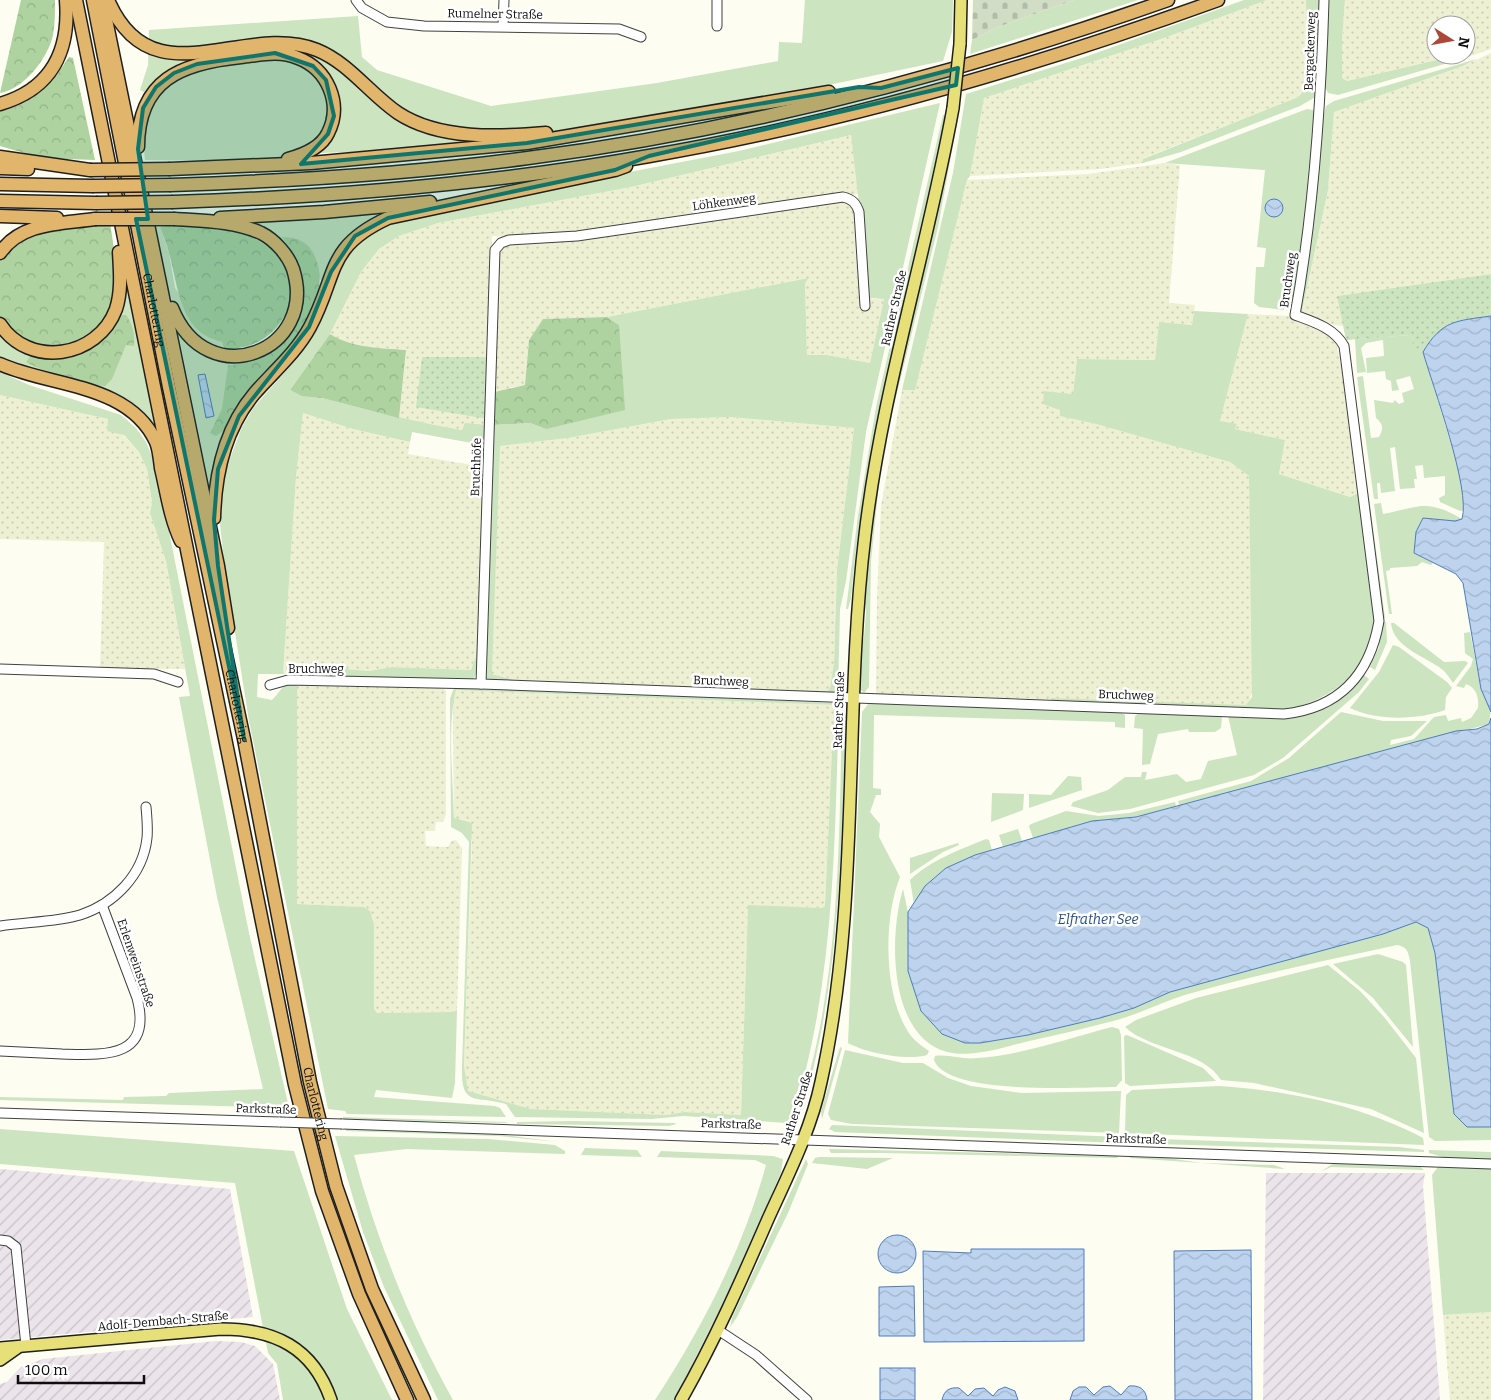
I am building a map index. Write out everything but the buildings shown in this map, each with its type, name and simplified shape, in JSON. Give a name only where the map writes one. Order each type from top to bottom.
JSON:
[{"type":"highway","points":[[0,104],[31,91],[47,76],[55,63],[66,35],[66,0]]},
{"type":"highway","name":"Charlottering","points":[[76,0],[190,561],[255,894],[295,1084],[317,1172],[359,1294],[407,1400]]},
{"type":"highway","name":"Charlottering","points":[[93,0],[169,387],[244,739],[310,1082],[336,1186],[372,1289],[424,1400]]},
{"type":"highway","points":[[102,0],[218,566],[244,739]]},
{"type":"highway","points":[[108,0],[116,19],[130,37],[146,46],[164,51],[185,53],[270,44],[294,45],[318,50],[352,73],[399,113],[423,125],[454,133],[534,134],[638,124]]},
{"type":"highway","points":[[0,184],[171,186],[360,176],[529,158],[728,125],[880,88],[980,62],[1168,0]]},
{"type":"highway","points":[[0,201],[96,203],[254,199],[450,184],[649,156],[729,141],[864,109],[998,74],[1134,30],[1218,0]]},
{"type":"highway","points":[[140,180],[138,126],[144,108],[156,87],[174,73],[197,64],[275,53],[297,57],[313,66],[326,80],[332,97],[334,116],[328,134],[317,146],[302,155],[283,160],[229,167]]},
{"type":"highway","points":[[0,168],[170,169],[311,163],[527,143],[736,110],[858,87],[880,88]]},
{"type":"highway","points":[[218,566],[215,494],[218,469],[226,442],[252,396],[297,346],[309,327],[331,272],[342,251],[361,232],[388,218],[615,170],[649,156]]},
{"type":"highway","points":[[0,157],[90,170]]},
{"type":"highway","points":[[0,216],[176,219],[324,212],[477,198]]},
{"type":"highway","points":[[0,253],[14,237],[33,228],[95,219]]},
{"type":"highway","points":[[161,283],[177,322],[187,336],[210,353],[227,357],[248,355],[265,348],[279,337],[291,321],[296,304],[297,283],[291,263],[280,247],[263,234],[225,223],[176,219]]},
{"type":"highway","points":[[0,324],[11,338],[47,353],[66,353],[89,343],[106,328],[116,308],[121,280],[119,252],[122,232]]},
{"type":"highway","points":[[0,353],[32,375]]},
{"type":"highway","points":[[0,364],[106,397],[125,406],[142,422],[156,442],[173,524],[190,561]]},
{"type":"main road","name":"Rather Straße","points":[[681,1400],[718,1330],[803,1138],[821,1084],[832,1019],[841,946],[847,867],[853,698],[861,568],[876,459],[953,108],[960,44],[961,0]]},
{"type":"main road","name":"Adolf-Dembach-Straße","points":[[0,1348],[221,1329],[246,1329],[266,1333],[284,1340],[298,1350],[321,1377],[331,1400]]},
{"type":"main road","points":[[0,1367],[0,1359],[22,1347]]},
{"type":"street","name":"Rumelner Straße","points":[[356,0],[362,8],[387,22],[424,26],[619,29],[641,37]]},
{"type":"street","points":[[503,26],[504,0]]},
{"type":"street","points":[[717,0],[717,26]]},
{"type":"street","name":"Bergackerweg","points":[[1321,102],[1324,0]]},
{"type":"street","name":"Bruchweg","points":[[270,685],[288,680],[481,684],[1284,714],[1299,712],[1320,705],[1339,695],[1355,680],[1367,663],[1376,642],[1379,621],[1344,346],[1339,336],[1323,326],[1295,315],[1314,190],[1321,102]]},
{"type":"street","name":"Löhkenweg","points":[[495,250],[501,243],[509,240],[577,236],[843,197],[851,199],[857,204],[859,212],[865,306]]},
{"type":"street","name":"Bruchhöfe","points":[[481,684],[495,250]]},
{"type":"street","points":[[0,669],[154,674],[178,682]]},
{"type":"street","points":[[0,926],[79,916],[102,905],[115,896],[133,877],[143,857],[148,837],[146,808]]},
{"type":"street","name":"Erlenweinstraße","points":[[0,1051],[109,1055],[130,1044],[138,1034],[141,1013],[137,998],[102,905]]},
{"type":"street","name":"Parkstraße","points":[[0,1113],[803,1138],[1491,1164]]},
{"type":"street","points":[[0,1240],[8,1241],[16,1247],[22,1347]]},
{"type":"street","points":[[718,1330],[756,1355],[808,1400]]},
{"type":"highlighted area","points":[[275,53],[313,66],[326,80],[334,116],[328,134],[301,164],[527,143],[859,87],[881,88],[958,68],[956,85],[649,156],[615,170],[388,218],[355,236],[331,272],[309,327],[239,416],[218,469],[214,520],[218,566],[244,739],[136,219],[148,219],[138,149],[143,108],[156,87],[174,73],[197,64]]},
{"type":"shaded area","points":[[0,1169],[230,1189],[253,1317],[0,1340]]},
{"type":"shaded area","points":[[1266,1173],[1425,1173],[1423,1186],[1440,1400],[1263,1400]]},
{"type":"shaded area","points":[[216,1341],[241,1342],[255,1346],[273,1364],[280,1400],[0,1400],[0,1384],[7,1382],[21,1367],[43,1359]]},
{"type":"green space","points":[[21,0],[55,0],[53,35],[46,53],[34,71],[18,85],[0,93]]},
{"type":"green space","points":[[805,0],[953,0],[952,32],[943,61],[795,92],[589,127],[409,150],[292,154],[277,158],[236,161],[145,160],[144,144],[146,129],[157,99],[140,90],[148,65],[149,30],[358,16],[362,57],[377,70],[491,106],[657,83],[778,61],[779,42],[802,43]]},
{"type":"green space","points":[[973,0],[1074,0],[998,27],[972,40]]},
{"type":"green space","points":[[1074,0],[1138,0],[970,54],[972,40],[998,27]]},
{"type":"green space","points":[[1244,0],[1267,0],[1164,38],[984,98],[970,176],[967,180],[915,390],[902,390],[953,173],[966,94],[1085,57]]},
{"type":"green space","points":[[1267,0],[1306,0],[1306,88],[1296,98],[1144,158],[1143,163],[1100,169],[970,176],[984,98],[1164,38]]},
{"type":"green space","points":[[1306,0],[1322,0],[1317,96],[1300,106],[1181,152],[1143,163],[1143,159],[1296,98],[1301,94],[1307,75]]},
{"type":"green space","points":[[1327,0],[1345,0],[1342,78],[1347,81],[1426,62],[1426,65],[1441,65],[1338,95],[1328,93],[1325,87]]},
{"type":"green space","points":[[1345,0],[1491,0],[1491,49],[1476,54],[1476,15],[1426,15],[1426,62],[1347,81],[1342,78]]},
{"type":"green space","points":[[1491,53],[1491,274],[1338,296],[1343,326],[1334,325],[1302,312],[1328,190],[1334,112],[1465,65],[1476,65],[1476,60]]},
{"type":"green space","points":[[69,57],[73,58],[95,160],[41,158],[0,146],[0,111],[22,104],[40,92]]},
{"type":"green space","points":[[1457,65],[1465,65],[1334,112],[1328,190],[1302,311],[1300,311],[1300,300],[1317,191],[1323,118],[1326,106],[1334,101]]},
{"type":"green space","points":[[940,103],[866,432],[846,581],[840,609],[838,693],[488,682],[483,675],[494,425],[530,423],[546,429],[619,325],[607,317],[808,278],[805,284],[807,355],[827,355],[870,363],[884,299],[870,298],[851,135],[631,187],[438,223],[399,236],[379,249],[361,272],[330,334],[290,390],[396,417],[462,430],[465,423],[487,425],[488,446],[412,432],[410,442],[353,429],[303,413],[296,477],[283,674],[258,674],[257,697],[272,700],[286,685],[297,685],[297,904],[364,907],[370,911],[374,925],[374,1009],[377,1013],[453,1012],[457,1010],[455,1083],[452,1098],[376,1090],[374,1097],[495,1106],[500,1108],[506,1117],[347,1114],[345,1111],[328,1109],[249,721],[224,562],[220,523],[222,492],[226,469],[242,427],[254,407],[292,364],[318,328],[336,280],[347,258],[359,242],[396,221],[567,184],[739,151]],"holes":[[[730,417],[854,428],[837,570],[834,663],[828,691],[514,680],[492,674],[500,446],[568,438],[671,419]]]},
{"type":"green space","points":[[1307,109],[1313,110],[1316,113],[1311,194],[1293,297],[1286,298],[1284,310],[1259,307],[1254,303],[1256,267],[1264,267],[1266,248],[1257,247],[1265,170],[1165,163]]},
{"type":"green space","points":[[943,115],[945,116],[878,416],[867,476],[851,598],[848,609],[846,609],[858,516],[876,407]]},
{"type":"green space","points":[[956,118],[958,118],[938,227],[894,405],[892,406]]},
{"type":"green space","points":[[851,135],[859,194],[586,233],[513,237],[492,236],[492,255],[505,244],[847,200],[855,207],[872,299],[884,299],[870,363],[827,355],[807,355],[805,284],[807,278],[607,317],[543,319],[529,340],[525,385],[509,388],[494,425],[463,430],[399,418],[406,350],[368,347],[340,341],[330,334],[361,272],[379,249],[399,236],[438,223],[631,187]]},
{"type":"green space","points":[[1165,163],[1180,165],[1169,303],[1195,305],[1192,325],[1159,322],[1155,360],[1077,359],[1073,394],[1044,391],[1061,410],[1061,416],[1230,462],[1249,476],[1253,689],[1249,702],[1246,705],[876,694],[877,598],[881,506],[902,390],[915,389],[967,180],[1089,174]]},
{"type":"green space","points":[[384,212],[358,229],[345,243],[329,268],[317,295],[321,280],[296,258],[302,278],[303,297],[299,314],[291,330],[280,343],[265,354],[248,361],[228,365],[223,407],[217,422],[212,428],[233,415],[260,374],[278,361],[258,386],[212,489],[210,489],[179,337],[180,335],[204,352],[232,360],[291,325],[292,261],[241,222]]},
{"type":"green space","points":[[110,222],[116,263],[116,294],[107,318],[91,337],[60,349],[25,341],[6,326],[0,316],[0,261],[7,251],[19,240],[38,231]]},
{"type":"green space","points":[[155,227],[160,227],[169,253],[175,288],[212,339],[222,342],[224,349],[206,342],[192,332],[181,317],[172,301],[166,282]]},
{"type":"green space","points":[[160,227],[216,228],[239,232],[261,242],[278,256],[288,273],[291,291],[288,309],[279,325],[265,338],[246,346],[224,349],[222,342],[208,337],[197,329],[183,307]]},
{"type":"green space","points":[[282,237],[298,239],[313,252],[319,270],[320,284],[317,298],[312,312],[297,339],[279,360],[254,383],[223,431],[216,436],[210,433],[222,409],[228,365],[245,362],[261,356],[275,347],[287,336],[296,323],[302,308],[304,292],[301,269]]},
{"type":"green space","points":[[1491,274],[1491,316],[1468,319],[1451,324],[1430,341],[1423,352],[1412,345],[1414,339],[1410,335],[1346,340],[1337,296]]},
{"type":"green space","points":[[126,276],[158,442],[138,414],[0,361],[0,329]]},
{"type":"green space","points":[[1194,311],[1248,314],[1220,421],[1237,424],[1235,429],[1285,440],[1279,474],[1350,497],[1360,492],[1375,614],[1373,637],[1367,654],[1358,668],[1332,692],[1316,700],[1282,710],[1051,701],[1051,698],[1246,705],[1252,697],[1249,476],[1230,462],[1096,424],[1060,416],[1060,410],[1043,404],[1044,391],[1073,394],[1077,359],[1155,360],[1159,322],[1192,325]]},
{"type":"green space","points":[[1248,314],[1288,316],[1324,333],[1336,342],[1345,387],[1360,492],[1350,497],[1279,474],[1285,440],[1235,429],[1237,425],[1220,421]]},
{"type":"green space","points":[[119,315],[126,315],[132,326],[134,346],[126,345],[112,379],[105,386],[86,384],[64,378],[26,362],[31,355],[61,358],[83,353],[102,339]]},
{"type":"green space","points":[[607,317],[619,325],[625,410],[546,429],[530,423],[494,425],[492,407],[495,392],[525,385],[529,340],[543,319]]},
{"type":"green space","points":[[330,334],[357,345],[406,350],[399,418],[322,398],[302,396],[290,390]]},
{"type":"green space","points":[[1410,335],[1414,339],[1413,345],[1423,352],[1458,467],[1465,510],[1460,511],[1440,502],[1439,498],[1445,495],[1445,476],[1424,478],[1423,465],[1415,466],[1417,479],[1414,479],[1415,488],[1400,489],[1395,447],[1390,448],[1395,491],[1381,493],[1380,483],[1377,483],[1378,499],[1374,499],[1357,377],[1363,376],[1371,438],[1379,437],[1382,431],[1381,424],[1376,418],[1374,400],[1393,403],[1395,400],[1399,404],[1404,402],[1402,393],[1414,389],[1410,376],[1396,380],[1399,390],[1392,391],[1391,381],[1386,379],[1385,371],[1367,373],[1366,358],[1384,356],[1383,340],[1366,343],[1361,348],[1366,372],[1357,373],[1355,339]]},
{"type":"green space","points":[[422,357],[490,357],[488,419],[416,407]]},
{"type":"green space","points":[[0,372],[29,385],[121,415],[136,428],[146,442],[156,466],[249,933],[289,1108],[0,1100],[0,1097],[123,1100],[124,1097],[166,1096],[169,1093],[263,1089],[217,897],[179,697],[190,696],[166,561],[150,513],[152,503],[147,469],[139,452],[124,435],[107,431],[108,419],[0,395]]},
{"type":"green space","points":[[1353,377],[1385,618],[1382,619],[1350,378]]},
{"type":"green space","points":[[0,395],[108,419],[139,452],[147,469],[152,503],[150,513],[166,561],[185,669],[100,668],[104,542],[0,539]]},
{"type":"green space","points":[[303,413],[353,429],[410,442],[408,454],[483,467],[476,656],[471,670],[392,667],[369,671],[336,668],[332,675],[283,674],[296,477]]},
{"type":"green space","points":[[730,417],[854,428],[837,570],[834,663],[828,691],[514,680],[492,674],[499,446],[568,438],[671,419]]},
{"type":"green space","points":[[487,455],[479,668],[473,680],[458,682],[332,675],[335,668],[369,671],[392,667],[471,670],[476,656],[483,467]]},
{"type":"green space","points":[[877,483],[879,483],[871,561],[869,687],[864,693],[859,688],[859,656],[864,637],[866,614],[864,584]]},
{"type":"green space","points":[[1381,503],[1383,514],[1415,507],[1431,506],[1450,512],[1462,519],[1455,521],[1414,553],[1433,563],[1431,565],[1422,562],[1417,566],[1390,568],[1390,570],[1386,571],[1392,614],[1389,614],[1374,504]]},
{"type":"green space","points":[[1386,622],[1387,642],[1375,670],[1370,667],[1379,647],[1381,623]]},
{"type":"green space","points":[[1391,623],[1394,623],[1444,662],[1465,661],[1468,663],[1453,683],[1443,670],[1404,645],[1393,632]]},
{"type":"green space","points":[[1470,632],[1481,689],[1491,710],[1489,724],[1179,805],[1178,801],[1251,781],[1289,758],[1341,712],[1383,721],[1427,721],[1411,736],[1391,740],[1390,745],[1414,739],[1434,717],[1446,715],[1448,721],[1461,718],[1462,722],[1471,718],[1478,708],[1476,694],[1473,688],[1466,684],[1464,688],[1456,686],[1471,666],[1473,659],[1465,653],[1464,633]]},
{"type":"green space","points":[[1393,645],[1399,647],[1447,682],[1452,688],[1446,697],[1445,710],[1422,716],[1397,718],[1372,715],[1350,708],[1379,672]]},
{"type":"green space","points":[[1364,675],[1369,679],[1359,692],[1283,758],[1254,775],[1130,809],[1098,813],[1071,806],[1073,802],[1108,790],[1125,777],[1141,777],[1142,772],[1147,772],[1145,780],[1177,774],[1186,782],[1201,779],[1208,761],[1237,755],[1228,716],[1286,717],[1302,715],[1334,703]]},
{"type":"green space","points":[[300,682],[443,688],[446,691],[446,815],[443,822],[436,822],[435,831],[425,831],[426,846],[448,847],[451,841],[456,840],[462,848],[457,1010],[453,1012],[377,1013],[374,1009],[374,925],[370,911],[364,907],[297,904],[297,685]]},
{"type":"green space","points":[[457,687],[839,703],[832,889],[828,936],[815,1028],[801,1092],[797,1106],[787,1123],[684,1116],[651,1119],[515,1117],[506,1104],[473,1098],[468,1095],[462,1081],[462,1068],[469,842],[462,833],[451,827],[450,699],[453,690]],"holes":[[[456,690],[834,705],[825,906],[822,908],[748,905],[741,1115],[684,1112],[666,1115],[531,1109],[468,1091],[464,1066],[472,823],[454,818],[451,736]]]},
{"type":"green space","points":[[456,690],[834,705],[825,906],[822,908],[748,906],[741,1115],[684,1112],[666,1115],[531,1109],[467,1091],[464,1066],[472,840],[454,818],[453,701]]},
{"type":"green space","points":[[869,703],[1120,712],[1125,715],[1125,728],[1115,727],[1115,722],[874,715],[873,788],[881,789],[881,795],[876,795],[870,812],[880,824],[879,837],[900,877],[894,894],[889,936],[891,980],[895,1001],[902,1020],[911,1036],[929,1051],[927,1055],[919,1057],[887,1055],[865,1050],[848,1043],[862,712]]},
{"type":"green space","points":[[842,706],[846,714],[840,868],[831,970],[813,1070],[799,1119],[796,1118],[811,1068],[830,966],[838,862]]},
{"type":"green space","points":[[1140,712],[1222,716],[1221,728],[1215,732],[1189,732],[1188,729],[1158,734],[1150,764],[1142,765],[1143,729],[1134,728],[1135,716]]},
{"type":"green space","points":[[1068,776],[1081,777],[1082,790],[1029,808],[1029,794],[1051,795]]},
{"type":"green space","points":[[992,793],[1024,794],[1023,810],[991,822]]},
{"type":"green space","points":[[1175,802],[1176,806],[1136,817],[1092,821],[1033,838],[1029,826],[1066,811],[1099,816],[1129,813]]},
{"type":"green space","points":[[1018,829],[1022,841],[1003,847],[999,835]]},
{"type":"green space","points":[[986,839],[989,840],[992,850],[957,863],[938,875],[929,883],[914,904],[910,880],[936,861]]},
{"type":"green space","points":[[958,843],[959,845],[943,852],[910,874],[910,858]]},
{"type":"green space","points":[[903,889],[908,912],[908,971],[965,1043],[980,1043],[1028,1035],[1100,1018],[1134,1008],[1170,992],[1383,934],[1416,922],[1428,927],[1435,953],[1454,1114],[1467,1126],[1491,1127],[1491,1140],[1435,1141],[1429,1137],[1410,961],[1408,952],[1403,947],[1397,945],[1268,973],[1182,996],[1106,1023],[986,1052],[957,1054],[947,1052],[928,1042],[913,1026],[903,1006],[895,957],[898,909]]},
{"type":"green space","points":[[1378,954],[1403,962],[1406,965],[1413,1047],[1373,998],[1333,964]]},
{"type":"green space","points":[[1328,965],[1360,991],[1384,1017],[1416,1058],[1424,1133],[1371,1109],[1254,1083],[1221,1080],[1213,1070],[1202,1062],[1148,1041],[1135,1035],[1125,1027],[1136,1020],[1196,998]]},
{"type":"green space","points":[[1112,1027],[1119,1029],[1121,1035],[1122,1080],[1116,1087],[1047,1088],[988,1084],[963,1079],[944,1071],[934,1060],[935,1056],[972,1058],[1011,1053],[1046,1046]]},
{"type":"green space","points":[[1127,1035],[1203,1068],[1216,1081],[1130,1086],[1125,1083],[1124,1036]]},
{"type":"green space","points":[[840,1047],[842,1048],[822,1119],[821,1111]]},
{"type":"green space","points":[[845,1050],[903,1063],[923,1063],[948,1078],[971,1086],[1021,1093],[1121,1091],[1119,1133],[852,1124],[831,1120],[828,1114]]},
{"type":"green space","points":[[1219,1086],[1298,1096],[1349,1108],[1399,1126],[1423,1138],[1424,1145],[1125,1133],[1126,1095],[1132,1090]]},
{"type":"green space","points":[[343,1117],[506,1122],[507,1123],[343,1119]]},
{"type":"green space","points":[[572,1121],[676,1124],[669,1126],[517,1124],[517,1122]]},
{"type":"green space","points":[[832,1125],[1121,1137],[1121,1143],[835,1132],[829,1129]]},
{"type":"green space","points":[[0,1129],[294,1151],[347,1309],[392,1400],[283,1400],[277,1364],[268,1353],[235,1183],[0,1164]]},
{"type":"green space","points":[[346,1129],[497,1134],[558,1142],[499,1136],[346,1131]]},
{"type":"green space","points":[[335,1136],[488,1139],[555,1145],[565,1151],[565,1154],[407,1149],[354,1155],[373,1219],[396,1281],[437,1371],[453,1400],[438,1400],[384,1287],[363,1232]]},
{"type":"green space","points":[[1126,1138],[1399,1147],[1424,1150],[1424,1152],[1126,1143]]},
{"type":"green space","points":[[585,1148],[637,1150],[642,1157],[581,1155]]},
{"type":"green space","points":[[829,1149],[1118,1156],[1117,1158],[831,1153]]},
{"type":"green space","points":[[1429,1150],[1491,1152],[1491,1161],[1450,1159],[1429,1153]]},
{"type":"green space","points":[[661,1151],[773,1156],[783,1159],[781,1172],[739,1272],[674,1400],[655,1400],[689,1345],[720,1287],[746,1227],[766,1165],[755,1160],[657,1157]]},
{"type":"green space","points":[[1131,1156],[1162,1157],[1201,1163],[1274,1165],[1285,1169],[1130,1158]]},
{"type":"green space","points":[[815,1158],[893,1158],[867,1169],[812,1163]]},
{"type":"green space","points":[[806,1159],[808,1164],[788,1213],[737,1317],[730,1327],[732,1318]]},
{"type":"green space","points":[[1334,1163],[1418,1165],[1424,1170],[1331,1167],[1322,1171]]},
{"type":"green space","points":[[1438,1167],[1491,1169],[1491,1312],[1443,1315],[1432,1175]]},
{"type":"green space","points":[[1491,1312],[1491,1400],[1450,1400],[1443,1315]]},
{"type":"water","points":[[1274,199],[1282,204],[1283,208],[1278,216],[1274,217],[1266,212],[1265,208],[1270,200]]},
{"type":"water","points":[[1491,316],[1491,712],[1481,689],[1463,583],[1456,574],[1414,553],[1416,532],[1423,518],[1455,521],[1462,519],[1463,505],[1461,485],[1450,437],[1423,352],[1437,334],[1451,324],[1468,319]]},
{"type":"water","points":[[205,374],[214,416],[206,418],[198,375]]},
{"type":"water","name":"Elfrather See","points":[[1491,718],[1491,1127],[1467,1127],[1454,1114],[1435,953],[1428,928],[1416,922],[1383,934],[1170,992],[1134,1008],[1100,1018],[1028,1035],[980,1043],[965,1043],[942,1034],[921,1011],[908,971],[908,912],[925,886],[946,868],[975,855],[1092,821],[1136,817],[1456,731],[1477,729],[1489,724]]},
{"type":"water","points":[[897,1235],[910,1241],[916,1254],[910,1267],[897,1273],[884,1267],[878,1254],[884,1241]]},
{"type":"water","points":[[971,1249],[1084,1249],[1084,1341],[924,1342],[923,1251],[971,1253]]},
{"type":"water","points":[[1251,1250],[1252,1400],[1175,1400],[1174,1251]]},
{"type":"water","points":[[914,1286],[915,1336],[879,1336],[879,1287]]},
{"type":"water","points":[[880,1368],[915,1368],[915,1400],[880,1400]]},
{"type":"water","points":[[1110,1386],[1121,1395],[1129,1386],[1139,1387],[1144,1390],[1147,1400],[1070,1400],[1073,1391],[1079,1387],[1086,1387],[1094,1395],[1103,1387]]},
{"type":"water","points":[[1005,1387],[1015,1391],[1018,1400],[942,1400],[946,1392],[953,1388],[959,1388],[968,1396],[975,1389],[984,1388],[993,1396],[998,1390]]}]
